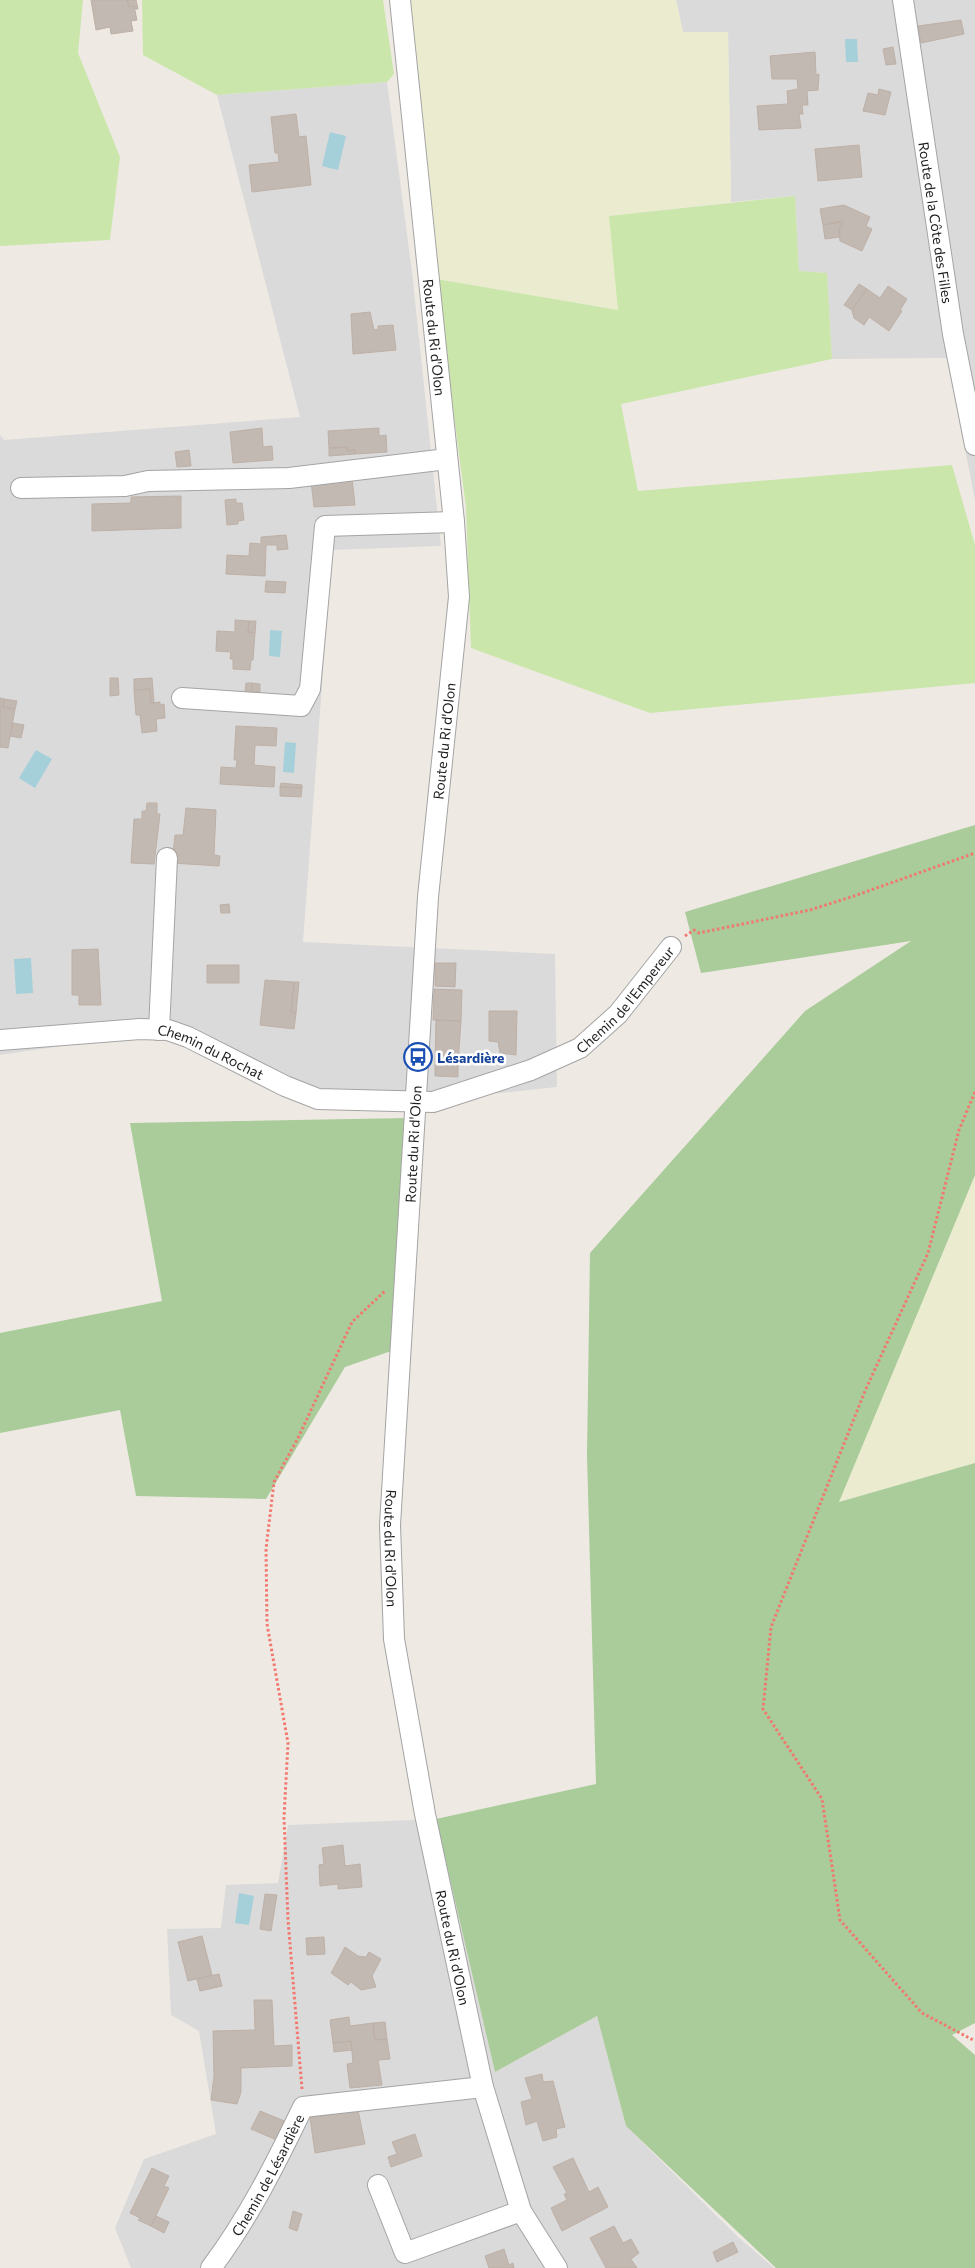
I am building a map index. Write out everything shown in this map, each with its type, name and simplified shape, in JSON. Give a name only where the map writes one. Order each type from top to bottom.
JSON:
[{"type":"street","name":"Route du Ri d'Olon","points":[[400,0],[454,522],[459,597],[428,897],[404,1273],[390,1525],[394,1639],[425,1814],[483,2087],[521,2211],[557,2268]]},
{"type":"street","name":"Route de la Côte des Filles","points":[[903,0],[953,334],[975,445]]},
{"type":"street","points":[[21,488],[125,486],[148,481],[289,478],[447,460]]},
{"type":"street","points":[[182,698],[301,706],[310,690],[324,526],[454,522]]},
{"type":"street","points":[[159,1030],[167,858]]},
{"type":"street","name":"Chemin de l'Empereur","points":[[416,1100],[433,1102],[531,1070],[580,1048],[618,1014],[671,947]]},
{"type":"street","name":"Chemin du Rochat","points":[[0,1040],[140,1029],[168,1030],[188,1037],[285,1086],[318,1099],[416,1100]]},
{"type":"street","name":"Chemin de Lésardière","points":[[211,2268],[234,2239],[303,2107],[483,2087]]},
{"type":"street","points":[[378,2185],[405,2253],[521,2211]]},
{"type":"path","name":"Chemin de l'Empereur","points":[[671,947],[694,930],[699,933],[810,910],[975,853]]},
{"type":"path","points":[[975,1092],[959,1130],[928,1253],[865,1391],[771,1627],[763,1710],[822,1799],[840,1920],[922,2013],[975,2041]]},
{"type":"path","points":[[303,2107],[287,1901],[284,1818],[288,1743],[267,1624],[266,1549],[274,1482],[303,1430],[352,1322],[404,1273]]},
{"type":"shaded area","points":[[676,0],[975,0],[975,500],[947,358],[832,359],[827,273],[799,271],[795,196],[731,202],[728,32],[683,32]]},
{"type":"shaded area","points":[[387,82],[412,272],[441,546],[332,550],[303,942],[555,954],[557,1087],[408,1103],[307,1091],[177,1029],[0,1055],[0,435],[4,440],[300,417],[217,95]]},
{"type":"shaded area","points":[[436,1819],[495,2072],[597,2016],[626,2126],[737,2236],[774,2268],[131,2268],[115,2228],[144,2159],[216,2134],[199,2031],[171,2015],[167,1929],[221,1928],[226,1885],[278,1883],[288,1825]]},
{"type":"green space","points":[[0,0],[83,0],[78,53],[120,157],[110,240],[0,246]]},
{"type":"green space","points":[[142,0],[383,0],[394,74],[387,82],[217,95],[143,55]]},
{"type":"green space","points":[[408,0],[676,0],[683,32],[728,32],[731,202],[609,216],[619,310],[436,279]]},
{"type":"green space","points":[[795,196],[799,271],[827,273],[832,359],[621,404],[638,491],[952,465],[975,545],[975,683],[650,713],[471,648],[466,507],[436,279],[618,310],[609,216]]},
{"type":"green space","points":[[975,825],[975,1175],[839,1502],[975,1463],[975,2023],[952,2035],[975,2055],[975,2268],[776,2268],[626,2126],[597,2016],[495,2072],[436,1819],[596,1784],[587,1455],[590,1253],[805,1011],[911,941],[701,973],[685,912]]},
{"type":"green space","points":[[408,1118],[394,1350],[345,1367],[266,1499],[136,1496],[120,1410],[0,1433],[0,1333],[162,1301],[130,1123]]},
{"type":"green space","points":[[975,1175],[975,1463],[838,1502]]},
{"type":"water","points":[[845,39],[857,39],[858,62],[846,62]]},
{"type":"water","points":[[330,132],[346,136],[338,170],[322,166]]},
{"type":"water","points":[[270,630],[282,631],[280,657],[269,656]]},
{"type":"water","points":[[285,742],[296,743],[294,773],[283,772]]},
{"type":"water","points":[[36,750],[52,759],[35,788],[19,778]]},
{"type":"water","points":[[31,958],[33,993],[16,994],[14,959]]},
{"type":"water","points":[[239,1893],[254,1896],[249,1925],[235,1923]]},
{"type":"building","points":[[91,0],[127,0],[129,7],[134,6],[137,20],[131,21],[133,31],[111,34],[110,27],[96,30]]},
{"type":"building","points":[[127,0],[136,0],[138,9],[135,9],[134,6],[129,7]]},
{"type":"building","points":[[961,20],[964,34],[921,43],[918,26]]},
{"type":"building","points":[[893,47],[896,64],[886,65],[883,49]]},
{"type":"building","points":[[815,52],[816,75],[819,74],[818,90],[807,91],[808,105],[802,105],[803,114],[799,114],[801,128],[759,130],[757,106],[788,104],[787,91],[798,89],[797,79],[772,79],[770,56]]},
{"type":"building","points":[[879,89],[891,92],[885,115],[863,111],[868,93],[878,95]]},
{"type":"building","points":[[296,114],[299,137],[306,136],[311,185],[252,192],[249,165],[279,162],[278,153],[275,153],[271,117]]},
{"type":"building","points":[[859,145],[862,177],[818,181],[815,149]]},
{"type":"building","points":[[844,205],[870,217],[866,226],[872,229],[862,251],[840,241],[839,230],[843,222],[823,225],[820,209]]},
{"type":"building","points":[[843,222],[839,230],[840,237],[825,239],[823,225]]},
{"type":"building","points":[[859,284],[867,289],[852,310],[844,305]]},
{"type":"building","points":[[888,286],[907,299],[900,310],[902,311],[889,331],[869,317],[864,325],[854,318],[852,310],[867,289],[880,298]]},
{"type":"building","points":[[370,312],[374,330],[378,329],[378,326],[393,325],[396,350],[353,354],[351,314]]},
{"type":"building","points":[[262,428],[263,447],[272,446],[273,460],[233,463],[230,432]]},
{"type":"building","points":[[379,428],[379,436],[386,435],[387,452],[355,454],[355,450],[347,451],[347,447],[329,448],[328,431]]},
{"type":"building","points":[[347,447],[347,451],[355,450],[355,454],[329,456],[329,448]]},
{"type":"building","points":[[189,450],[191,466],[177,467],[175,452]]},
{"type":"building","points":[[352,478],[355,505],[314,507],[311,481]]},
{"type":"building","points":[[181,496],[181,528],[92,531],[92,504],[131,503],[131,497]]},
{"type":"building","points":[[236,499],[236,503],[242,503],[244,520],[238,521],[238,524],[227,525],[225,500]]},
{"type":"building","points":[[286,535],[288,549],[277,550],[277,545],[266,545],[265,576],[226,574],[227,555],[249,556],[250,543],[261,544],[261,537]]},
{"type":"building","points":[[266,581],[286,582],[285,593],[265,592]]},
{"type":"building","points":[[235,620],[249,621],[248,632],[255,633],[253,660],[251,660],[250,670],[233,669],[233,659],[230,659],[231,652],[216,651],[217,631],[235,632]]},
{"type":"building","points":[[249,621],[256,621],[255,633],[248,632]]},
{"type":"building","points":[[110,678],[118,678],[119,695],[110,696]]},
{"type":"building","points":[[152,678],[154,703],[151,703],[150,689],[134,690],[134,679]]},
{"type":"building","points":[[246,683],[252,683],[252,692],[245,691]]},
{"type":"building","points":[[252,683],[260,684],[260,692],[252,692]]},
{"type":"building","points":[[150,689],[151,703],[160,702],[160,705],[164,704],[165,718],[156,719],[157,731],[142,733],[140,715],[136,715],[134,690]]},
{"type":"building","points":[[0,698],[4,699],[3,707],[15,709],[8,748],[0,747]]},
{"type":"building","points":[[4,699],[17,701],[15,709],[3,707]]},
{"type":"building","points":[[13,723],[24,725],[21,738],[10,736]]},
{"type":"building","points":[[236,726],[277,728],[276,746],[255,745],[254,765],[275,767],[274,787],[220,784],[221,767],[236,768],[237,760],[234,760]]},
{"type":"building","points":[[281,783],[302,785],[302,788],[280,787]]},
{"type":"building","points":[[280,787],[302,788],[301,797],[280,796]]},
{"type":"building","points":[[147,803],[157,803],[157,814],[160,814],[154,864],[131,863],[134,819],[142,819],[142,811],[146,811]]},
{"type":"building","points":[[186,808],[216,810],[214,855],[220,856],[219,866],[172,863],[175,835],[183,835]]},
{"type":"building","points":[[229,904],[230,913],[221,913],[220,905]]},
{"type":"building","points":[[98,949],[101,1005],[79,1005],[79,995],[72,995],[72,950]]},
{"type":"building","points":[[435,963],[456,963],[455,987],[435,986]]},
{"type":"building","points":[[207,965],[239,965],[239,983],[207,983]]},
{"type":"building","points":[[265,980],[294,982],[291,1012],[296,1013],[294,1029],[260,1025]]},
{"type":"building","points":[[294,982],[299,982],[296,1013],[291,1012]]},
{"type":"building","points":[[434,989],[462,990],[461,1021],[433,1020]]},
{"type":"building","points":[[489,1011],[517,1011],[516,1055],[500,1053],[498,1042],[489,1041]]},
{"type":"building","points":[[436,1020],[461,1021],[458,1064],[435,1062]]},
{"type":"building","points":[[435,1062],[458,1064],[458,1077],[435,1076]]},
{"type":"building","points":[[343,1845],[345,1866],[360,1864],[362,1887],[338,1889],[338,1884],[320,1886],[319,1865],[324,1864],[322,1848]]},
{"type":"building","points":[[265,1894],[277,1895],[271,1931],[260,1929]]},
{"type":"building","points":[[202,1936],[212,1975],[188,1981],[178,1942]]},
{"type":"building","points":[[324,1937],[325,1954],[307,1955],[306,1938]]},
{"type":"building","points":[[345,1947],[358,1956],[366,1957],[369,1952],[381,1959],[372,1976],[376,1987],[361,1990],[351,1982],[348,1985],[331,1973]]},
{"type":"building","points":[[219,1974],[222,1986],[200,1991],[197,1979]]},
{"type":"building","points":[[254,2000],[272,2000],[274,2046],[292,2045],[292,2066],[241,2068],[241,2092],[237,2104],[211,2100],[214,2076],[213,2031],[255,2030]]},
{"type":"building","points":[[349,2017],[350,2026],[373,2023],[375,2040],[387,2039],[390,2059],[378,2060],[382,2085],[350,2088],[347,2064],[353,2063],[351,2041],[333,2043],[330,2020]]},
{"type":"building","points":[[385,2022],[387,2039],[375,2040],[373,2023]]},
{"type":"building","points":[[351,2041],[352,2050],[334,2052],[333,2043]]},
{"type":"building","points":[[542,2074],[543,2082],[553,2081],[565,2127],[556,2129],[557,2137],[543,2141],[537,2121],[526,2125],[521,2102],[532,2099],[525,2078]]},
{"type":"building","points":[[358,2110],[365,2144],[315,2153],[310,2118]]},
{"type":"building","points":[[260,2111],[287,2122],[279,2141],[251,2129]]},
{"type":"building","points":[[415,2134],[422,2156],[391,2167],[388,2157],[397,2154],[392,2142]]},
{"type":"building","points":[[573,2158],[589,2192],[598,2187],[608,2207],[562,2231],[551,2208],[567,2200],[564,2194],[567,2193],[553,2167]]},
{"type":"building","points":[[152,2168],[169,2176],[164,2186],[169,2188],[151,2226],[138,2220],[140,2218],[130,2213]]},
{"type":"building","points":[[293,2211],[302,2214],[297,2231],[289,2228]]},
{"type":"building","points":[[156,2216],[169,2222],[164,2233],[151,2226]]},
{"type":"building","points":[[614,2226],[623,2243],[631,2239],[639,2253],[631,2259],[637,2268],[606,2268],[590,2238]]},
{"type":"building","points":[[733,2242],[738,2252],[717,2262],[713,2252]]},
{"type":"building","points":[[504,2249],[509,2265],[513,2263],[514,2268],[489,2268],[485,2256]]},
{"type":"place","name":"Lésardière","points":[[418,1057]]}]
